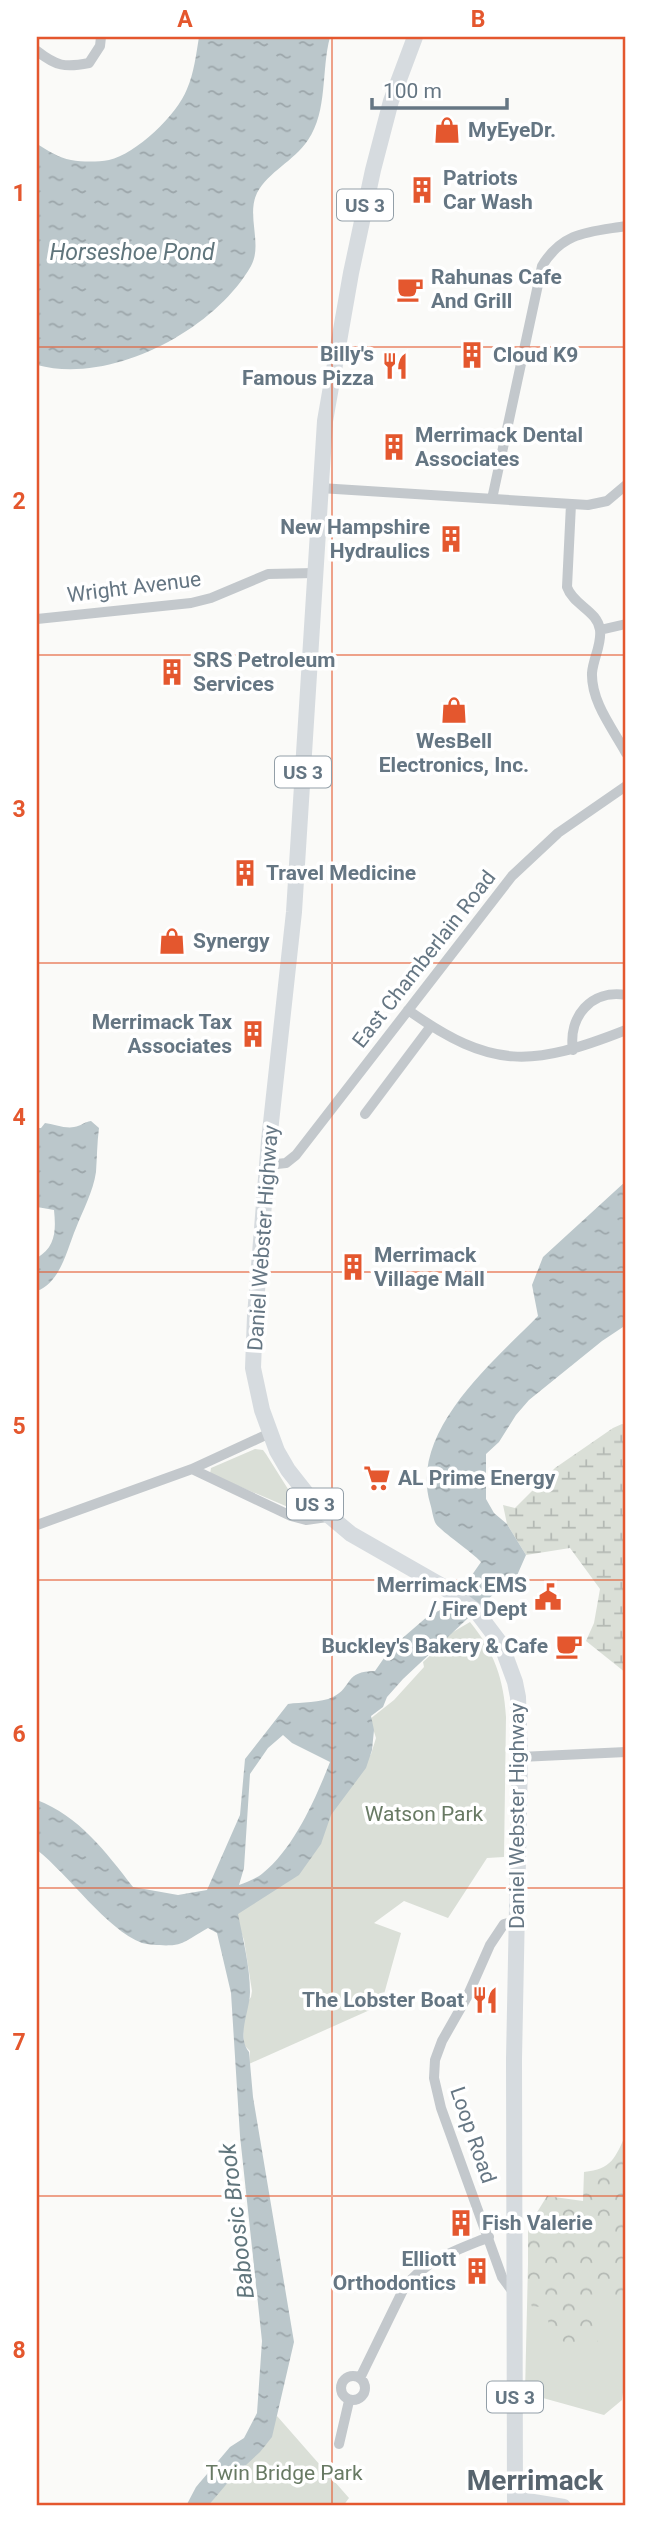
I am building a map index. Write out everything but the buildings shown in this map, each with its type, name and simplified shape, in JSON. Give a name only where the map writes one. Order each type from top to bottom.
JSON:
[{"type":"main road","name":"Daniel Webster Highway","points":[[415,37],[391,101],[365,205],[325,421],[294,912],[253,1347],[257,1389],[270,1433],[288,1470],[327,1517],[359,1540],[442,1586],[468,1604],[490,1626],[510,1662],[515,1682],[520,1757],[516,1921],[515,2502]]},
{"type":"street","points":[[37,51],[48,60],[68,68],[89,63],[100,47],[101,37]]},
{"type":"street","points":[[492,499],[542,266],[554,250],[568,239],[587,232],[626,226]]},
{"type":"street","points":[[320,488],[587,505],[607,501],[626,485]]},
{"type":"street","points":[[571,504],[567,587],[575,600],[593,616],[600,630],[593,667],[593,686],[598,702],[626,753]]},
{"type":"street","name":"Wright Avenue","points":[[37,619],[191,603],[211,598],[268,574],[315,573]]},
{"type":"street","points":[[600,630],[626,624]]},
{"type":"street","name":"East Chamberlain Road","points":[[268,1166],[286,1163],[296,1155],[512,876],[558,833],[626,786]]},
{"type":"street","points":[[573,1050],[573,1025],[583,1009],[599,997],[626,995]]},
{"type":"street","points":[[408,1010],[461,1044],[502,1055],[550,1055],[573,1050],[626,1030]]},
{"type":"street","points":[[365,1114],[431,1026]]},
{"type":"street","points":[[37,1525],[192,1469],[270,1433]]},
{"type":"street","points":[[192,1469],[291,1516],[306,1520],[327,1517]]},
{"type":"street","points":[[520,1757],[626,1752]]},
{"type":"street","name":"Loop Road","points":[[516,1921],[504,1924],[493,1939],[467,1997],[442,2041],[434,2068],[441,2108],[502,2277],[516,2295]]},
{"type":"street","points":[[349,2401],[358,2399],[364,2391],[360,2378],[393,2308],[414,2275],[424,2266],[489,2237]]},
{"type":"street","points":[[349,2401],[343,2395],[342,2384],[351,2375],[360,2378]]},
{"type":"street","points":[[339,2444],[349,2401]]},
{"type":"street","points":[[515,2502],[564,2506]]},
{"type":"green space","points":[[622,1424],[626,1425],[626,1673],[586,1641],[594,1623],[600,1589],[570,1548],[526,1555],[507,1524],[503,1505],[515,1508],[555,1468]]},
{"type":"green space","points":[[255,1449],[263,1450],[266,1454],[293,1497],[292,1505],[288,1507],[210,1474],[211,1468]]},
{"type":"green space","name":"Watson Park","points":[[470,1622],[496,1666],[505,1703],[504,1857],[487,1858],[448,1918],[404,1901],[374,1923],[401,1933],[381,2005],[249,2064],[250,2051],[244,2045],[242,2010],[252,1991],[244,1940],[235,1916],[371,1754],[376,1738],[370,1719],[394,1700],[424,1667],[423,1662],[443,1644],[441,1639]]},
{"type":"green space","points":[[626,2134],[626,2304],[613,2296],[591,2309],[598,2342],[565,2343],[549,2329],[547,2306],[532,2307],[528,2292],[528,2227],[547,2196],[583,2201],[584,2172],[607,2165],[619,2150]]},
{"type":"green space","points":[[626,2219],[626,2370],[622,2400],[604,2415],[525,2393],[528,2264]]},
{"type":"green space","name":"Twin Bridge Park","points":[[277,2416],[349,2498],[343,2506],[208,2506]]},
{"type":"water","name":"Horseshoe Pond","points":[[199,37],[330,37],[319,116],[314,129],[302,148],[262,185],[257,193],[253,211],[255,249],[251,266],[234,290],[212,312],[158,347],[127,360],[96,367],[66,369],[37,365],[37,144],[62,158],[80,161],[109,160],[131,150],[165,121],[182,99],[191,77]]},
{"type":"water","points":[[91,1121],[99,1128],[93,1187],[58,1273],[45,1287],[37,1291],[37,1258],[48,1249],[55,1224],[54,1210],[37,1207],[37,1128],[41,1128],[45,1123],[71,1127]]},
{"type":"water","points":[[626,1181],[626,1325],[529,1400],[499,1442],[486,1454],[486,1499],[494,1513],[507,1524],[526,1555],[515,1580],[505,1579],[498,1590],[403,1679],[387,1697],[383,1707],[371,1716],[374,1730],[372,1750],[366,1768],[331,1815],[321,1844],[299,1875],[238,1914],[250,1982],[244,2039],[249,2052],[253,2097],[294,2342],[272,2437],[208,2506],[186,2506],[196,2487],[230,2447],[244,2438],[257,2413],[262,2341],[240,2136],[231,1993],[217,1933],[208,1928],[174,1945],[142,1943],[115,1926],[37,1850],[37,1800],[79,1825],[102,1848],[133,1887],[178,1895],[207,1890],[240,1815],[245,1759],[288,1704],[328,1699],[339,1693],[358,1674],[375,1671],[391,1648],[428,1616],[451,1605],[481,1562],[435,1522],[427,1476],[432,1450],[443,1424],[460,1399],[538,1316],[532,1285],[543,1257]],"holes":[[[283,1735],[292,1743],[330,1762],[311,1806],[285,1850],[260,1875],[239,1885],[244,1868],[250,1774],[268,1748]]]},
{"type":"place","name":"MyEyeDr.","points":[[447,130]]},
{"type":"place","name":"Patriots Car Wash","points":[[422,190]]},
{"type":"place","name":"Rahunas Cafe And Grill","points":[[410,289]]},
{"type":"place","name":"Cloud K9","points":[[472,355]]},
{"type":"place","name":"Billy's Famous Pizza","points":[[395,366]]},
{"type":"place","name":"Merrimack Dental Associates","points":[[394,447]]},
{"type":"place","name":"New Hampshire Hydraulics","points":[[451,539]]},
{"type":"place","name":"SRS Petroleum Services","points":[[172,672]]},
{"type":"place","name":"WesBell Electronics, Inc.","points":[[454,710]]},
{"type":"place","name":"Travel Medicine","points":[[245,873]]},
{"type":"place","name":"Synergy","points":[[172,941]]},
{"type":"place","name":"Merrimack Tax Associates","points":[[253,1034]]},
{"type":"place","name":"Merrimack Village Mall","points":[[353,1267]]},
{"type":"place","name":"AL Prime Energy","points":[[377,1478]]},
{"type":"place","name":"Merrimack EMS / Fire Dept","points":[[548,1597]]},
{"type":"place","name":"Buckley's Bakery & Cafe","points":[[569,1646]]},
{"type":"place","name":"The Lobster Boat","points":[[485,2000]]},
{"type":"place","name":"Fish Valerie","points":[[461,2223]]},
{"type":"place","name":"Elliott Orthodontics","points":[[477,2271]]},
{"type":"district","name":"Merrimack","points":[[535,2480]]},
{"type":"water label","name":"Baboosic Brook","points":[[237,2221]]}]
